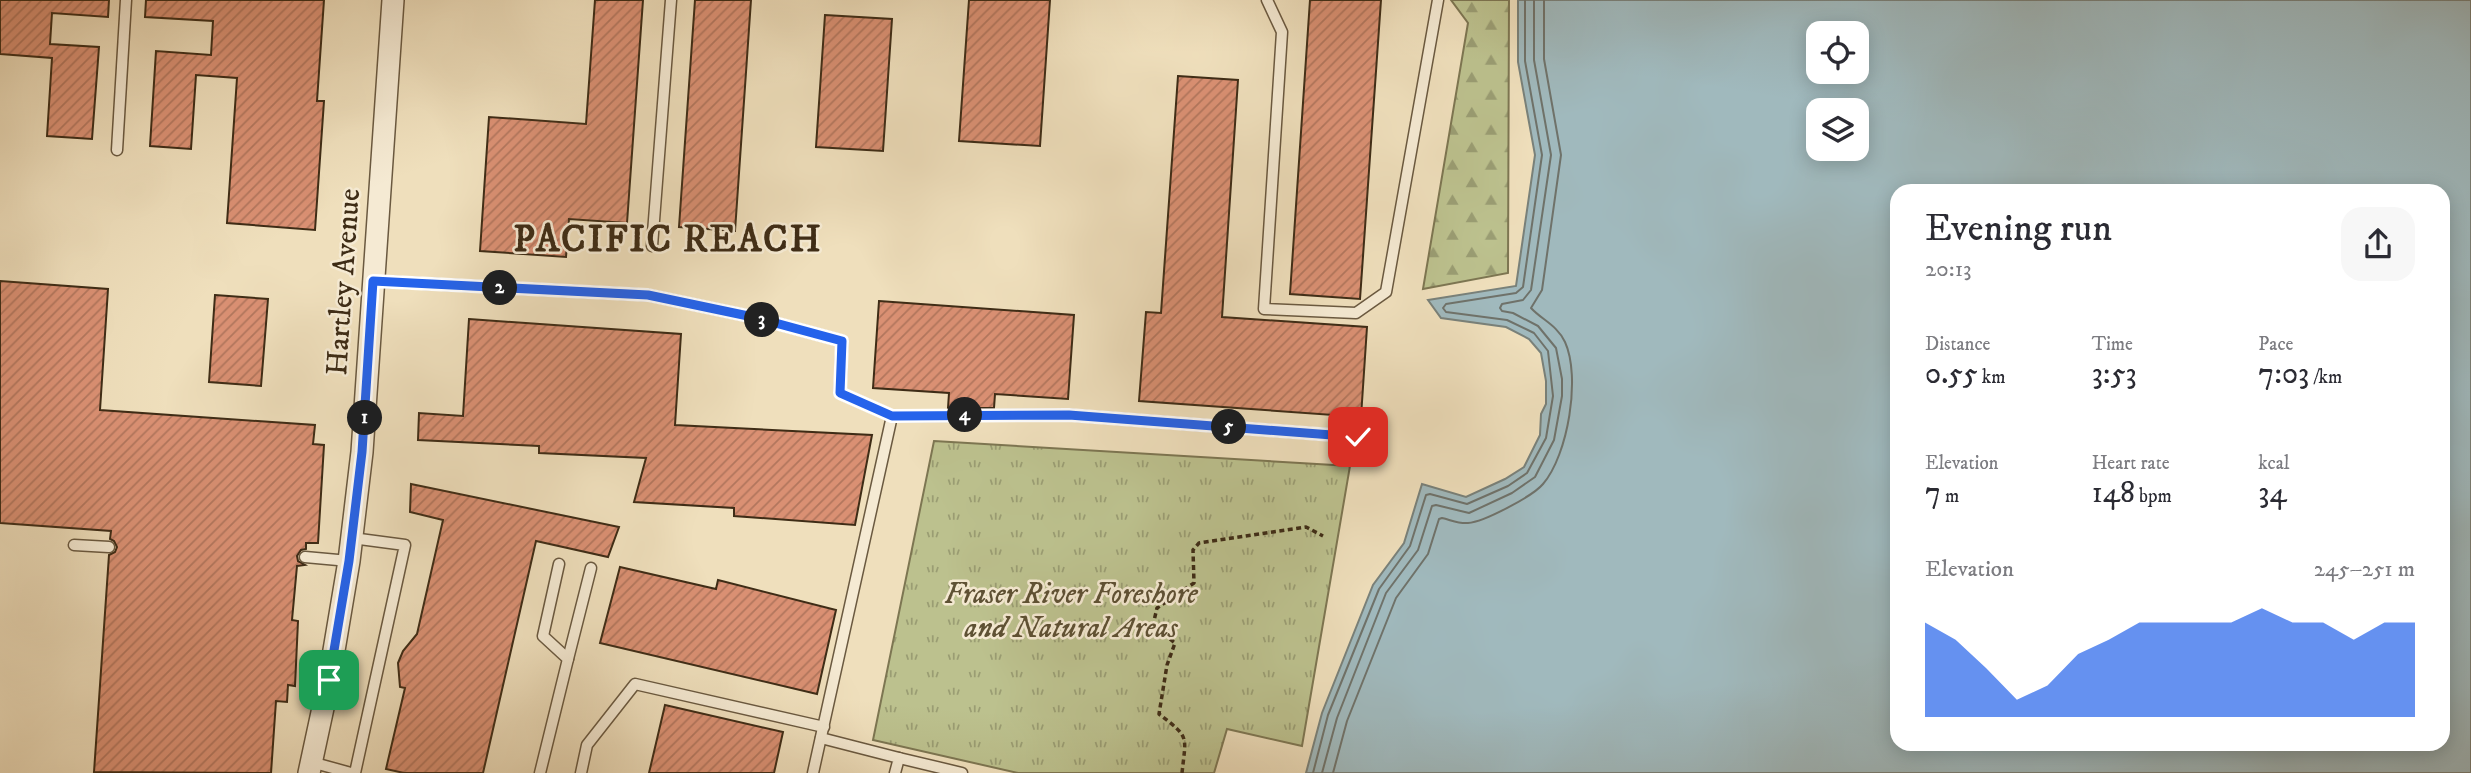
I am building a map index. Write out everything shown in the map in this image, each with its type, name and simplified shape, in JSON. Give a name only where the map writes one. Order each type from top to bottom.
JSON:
[{"type":"street","name":"Hartley Avenue","points":[[310,767],[329,680],[349,561],[363,440],[393,0]]},
{"type":"lane","points":[[117,150],[126,0]]},
{"type":"lane","points":[[652,246],[671,0]]},
{"type":"lane","points":[[1267,0],[1282,32],[1264,309],[1356,313],[1386,292],[1438,0]]},
{"type":"lane","points":[[373,281],[648,295],[753,317],[842,341],[840,393],[892,416],[1069,415],[1358,437]]},
{"type":"lane","points":[[813,773],[892,416]]},
{"type":"lane","points":[[310,767],[353,773],[405,545],[352,538]]},
{"type":"lane","points":[[74,545],[109,547]]},
{"type":"lane","points":[[305,557],[349,561]]},
{"type":"lane","points":[[559,564],[543,636],[568,659]]},
{"type":"lane","points":[[540,773],[591,568]]},
{"type":"lane","points":[[581,773],[587,746],[635,684],[962,773]]},
{"type":"lane","points":[[895,773],[899,758]]},
{"type":"path","points":[[1182,773],[1185,744],[1182,732],[1159,714],[1167,665],[1175,643],[1153,625],[1157,608],[1194,583],[1193,550],[1199,543],[1306,527],[1323,536]]},
{"type":"green space","points":[[1451,0],[1509,0],[1508,273],[1423,289],[1468,23]]},
{"type":"green space","name":"Fraser River Foreshore and Natural Areas","points":[[934,441],[1350,466],[1302,746],[1227,729],[1214,773],[1018,773],[873,740]]},
{"type":"water","points":[[1518,0],[2471,0],[2471,773],[1306,773],[1322,713],[1373,585],[1404,543],[1422,484],[1466,497],[1524,467],[1540,435],[1541,414],[1546,404],[1546,381],[1541,353],[1529,339],[1506,327],[1441,318],[1428,300],[1516,286],[1535,155],[1518,62]]},
{"type":"building","points":[[0,0],[109,0],[108,17],[52,13],[50,44],[99,47],[92,139],[47,136],[52,58],[0,54]]},
{"type":"building","points":[[146,0],[324,0],[317,101],[324,101],[315,230],[227,223],[237,78],[196,75],[191,149],[150,146],[156,51],[211,55],[213,21],[145,17]]},
{"type":"building","points":[[595,0],[643,0],[627,223],[569,219],[566,257],[480,251],[489,117],[586,124]]},
{"type":"building","points":[[695,0],[751,0],[735,231],[679,227]]},
{"type":"building","points":[[969,0],[1050,0],[1040,146],[959,141]]},
{"type":"building","points":[[1310,0],[1381,0],[1360,299],[1290,294]]},
{"type":"building","points":[[825,15],[892,19],[883,151],[816,147]]},
{"type":"building","points":[[1178,76],[1238,80],[1222,317],[1367,327],[1361,417],[1139,401],[1146,312],[1161,313]]},
{"type":"building","points":[[0,281],[108,289],[100,410],[315,425],[313,444],[324,445],[318,543],[306,543],[306,549],[301,550],[297,556],[298,561],[305,565],[297,566],[292,620],[298,621],[295,686],[288,685],[287,702],[276,701],[271,773],[94,772],[109,555],[115,552],[117,547],[110,539],[111,531],[0,523]]},
{"type":"building","points":[[215,295],[268,299],[261,386],[209,382]]},
{"type":"building","points":[[879,301],[1074,315],[1068,399],[995,394],[994,408],[948,408],[949,393],[873,388]]},
{"type":"building","points":[[469,319],[681,334],[675,425],[872,435],[855,525],[734,516],[734,508],[634,502],[646,458],[539,453],[539,446],[418,440],[419,413],[463,416]]},
{"type":"building","points":[[411,484],[619,527],[608,557],[536,541],[483,773],[404,773],[386,769],[405,688],[400,687],[398,663],[403,651],[417,634],[443,520],[410,512]]},
{"type":"building","points":[[620,567],[716,589],[718,580],[836,610],[817,694],[600,643]]},
{"type":"building","points":[[665,705],[783,732],[774,773],[649,773]]},
{"type":"district","name":"PACIFIC REACH","points":[[668,240]]},
{"type":"route","points":[[329,680],[349,561],[362,452],[373,281],[648,295],[753,317],[842,341],[840,393],[892,416],[1069,415],[1358,437]]}]
